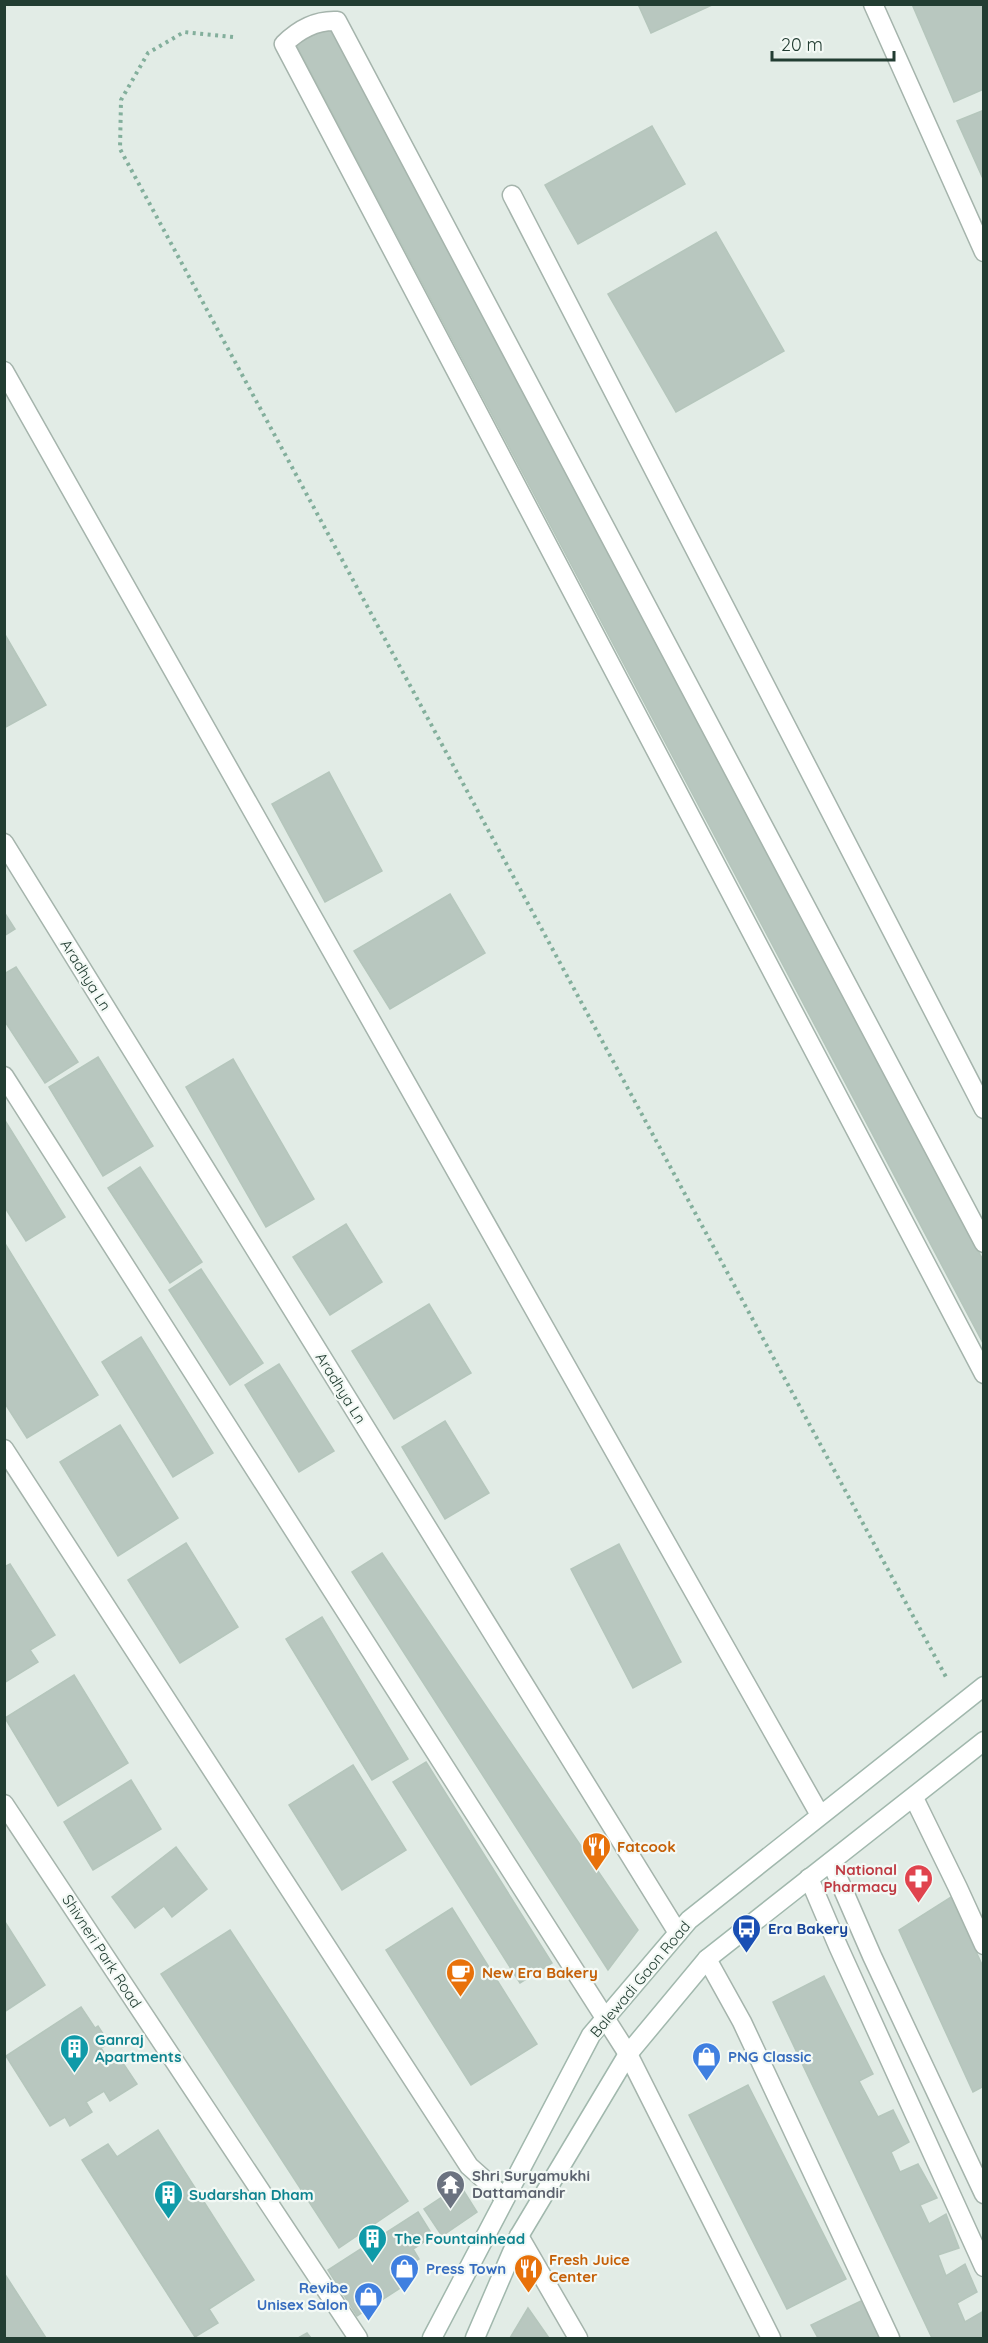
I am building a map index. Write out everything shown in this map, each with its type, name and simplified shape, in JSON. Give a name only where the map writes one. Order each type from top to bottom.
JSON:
[{"type":"street","points":[[873,4],[984,252]]},
{"type":"street","points":[[984,1243],[337,21],[323,20],[295,32],[284,44],[984,1374]]},
{"type":"street","points":[[512,195],[984,1109]]},
{"type":"street","points":[[4,370],[820,1815]]},
{"type":"street","name":"Aradhya Ln","points":[[4,843],[678,1933]]},
{"type":"street","points":[[4,1076],[628,2054],[771,2338]]},
{"type":"street","points":[[4,1449],[469,2166],[505,2198]]},
{"type":"street","name":"Balewadi Gaon Road","points":[[432,2338],[591,2035],[689,1920],[984,1686]]},
{"type":"street","points":[[475,2338],[519,2236],[628,2054],[707,1959],[984,1741]]},
{"type":"street","points":[[914,1798],[984,1945]]},
{"type":"street","name":"Shivneri Park Road","points":[[4,1804],[358,2338]]},
{"type":"street","points":[[831,1862],[872,1956],[984,2194]]},
{"type":"street","points":[[809,1878],[984,2267]]},
{"type":"street","points":[[707,1959],[742,2022],[890,2338]]},
{"type":"street","points":[[519,2236],[579,2338]]},
{"type":"path","points":[[233,37],[184,32],[148,53],[121,100],[120,148],[961,1704]]},
{"type":"building","points":[[638,4],[714,4],[651,33]]},
{"type":"building","points":[[912,4],[984,4],[984,89],[954,102]]},
{"type":"building","points":[[331,26],[984,1262],[984,1345],[296,44]]},
{"type":"building","points":[[984,110],[984,181],[957,121]]},
{"type":"building","points":[[652,126],[685,184],[578,244],[545,185]]},
{"type":"building","points":[[716,232],[784,351],[676,412],[608,294]]},
{"type":"building","points":[[4,633],[46,705],[4,728]]},
{"type":"building","points":[[329,772],[382,871],[325,902],[272,804]]},
{"type":"building","points":[[450,894],[485,953],[390,1009],[354,951]]},
{"type":"building","points":[[4,912],[15,929],[4,936]]},
{"type":"building","points":[[16,967],[78,1062],[45,1083],[4,1020],[4,974]]},
{"type":"building","points":[[98,1057],[153,1146],[103,1176],[49,1087]]},
{"type":"building","points":[[233,1059],[314,1199],[266,1227],[186,1087]]},
{"type":"building","points":[[4,1119],[65,1217],[26,1241],[4,1206]]},
{"type":"building","points":[[140,1167],[202,1262],[170,1283],[108,1188]]},
{"type":"building","points":[[346,1224],[382,1282],[330,1315],[293,1257]]},
{"type":"building","points":[[4,1242],[98,1395],[27,1438],[4,1402]]},
{"type":"building","points":[[201,1269],[263,1363],[230,1385],[169,1290]]},
{"type":"building","points":[[429,1304],[471,1373],[394,1419],[352,1351]]},
{"type":"building","points":[[141,1337],[213,1453],[173,1477],[102,1362]]},
{"type":"building","points":[[279,1364],[334,1451],[299,1472],[245,1385]]},
{"type":"building","points":[[445,1421],[489,1493],[445,1519],[402,1447]]},
{"type":"building","points":[[120,1425],[178,1518],[118,1556],[60,1462]]},
{"type":"building","points":[[186,1543],[238,1627],[180,1663],[128,1580]]},
{"type":"building","points":[[619,1544],[681,1662],[633,1688],[571,1569]]},
{"type":"building","points":[[382,1553],[638,1930],[608,1970],[352,1572]]},
{"type":"building","points":[[10,1564],[55,1635],[30,1650],[38,1662],[4,1683],[4,1567]]},
{"type":"building","points":[[322,1617],[408,1759],[372,1780],[286,1639]]},
{"type":"building","points":[[74,1675],[128,1763],[58,1806],[5,1718]]},
{"type":"building","points":[[426,1762],[552,1963],[520,1983],[393,1782]]},
{"type":"building","points":[[353,1765],[406,1850],[342,1890],[289,1805]]},
{"type":"building","points":[[131,1780],[161,1829],[93,1870],[64,1822]]},
{"type":"building","points":[[176,1847],[207,1889],[172,1917],[164,1906],[135,1928],[112,1897]]},
{"type":"building","points":[[951,1897],[984,1969],[984,2086],[973,2092],[899,1930]]},
{"type":"building","name":"New Era Bakery","points":[[452,1908],[537,2044],[471,2085],[386,1950]]},
{"type":"building","points":[[4,1922],[45,1985],[4,2012]]},
{"type":"building","points":[[230,1930],[408,2201],[339,2248],[161,1974]]},
{"type":"building","points":[[824,1976],[873,2074],[859,2081],[878,2117],[893,2110],[909,2142],[891,2152],[900,2172],[918,2164],[937,2198],[920,2205],[929,2224],[946,2214],[959,2248],[938,2255],[946,2276],[965,2264],[977,2292],[957,2303],[965,2322],[982,2312],[984,2338],[932,2338],[773,2002]]},
{"type":"building","name":"Ganraj Apartments","points":[[81,2007],[95,2028],[98,2026],[109,2043],[101,2048],[110,2063],[119,2057],[137,2084],[110,2101],[104,2091],[86,2102],[92,2112],[70,2126],[65,2117],[50,2126],[6,2056]]},
{"type":"building","points":[[748,2085],[846,2279],[787,2309],[689,2115]]},
{"type":"building","name":"Sudarshan Dham","points":[[158,2130],[254,2280],[209,2309],[218,2323],[195,2337],[82,2160],[108,2144],[117,2157]]},
{"type":"building","name":"Shri Suryamukhi Dattamandir","points":[[460,2185],[477,2212],[442,2236],[424,2209]]},
{"type":"building","name":"The Fountainhead","points":[[418,2212],[433,2236],[413,2249],[419,2259],[397,2272],[405,2285],[357,2316],[328,2270]]},
{"type":"building","points":[[6,2276],[46,2338],[4,2338]]},
{"type":"building","points":[[863,2300],[881,2338],[818,2338],[811,2325]]},
{"type":"building","points":[[528,2308],[549,2338],[510,2338]]},
{"type":"building","points":[[307,2333],[311,2338],[298,2338]]},
{"type":"place","name":"Fatcook","points":[[596,1872]]},
{"type":"place","name":"National Pharmacy","points":[[918,1904]]},
{"type":"place","name":"Era Bakery","points":[[747,1954]]},
{"type":"place","name":"New Era Bakery","points":[[461,1998]]},
{"type":"place","name":"Ganraj Apartments","points":[[74,2074]]},
{"type":"place","name":"PNG Classic","points":[[707,2082]]},
{"type":"place","name":"Shri Suryamukhi Dattamandir","points":[[451,2210]]},
{"type":"place","name":"Sudarshan Dham","points":[[168,2220]]},
{"type":"place","name":"The Fountainhead","points":[[373,2264]]},
{"type":"place","name":"Press Town","points":[[405,2294]]},
{"type":"place","name":"Fresh Juice Center","points":[[528,2294]]},
{"type":"place","name":"Revibe Unisex Salon","points":[[369,2322]]}]
